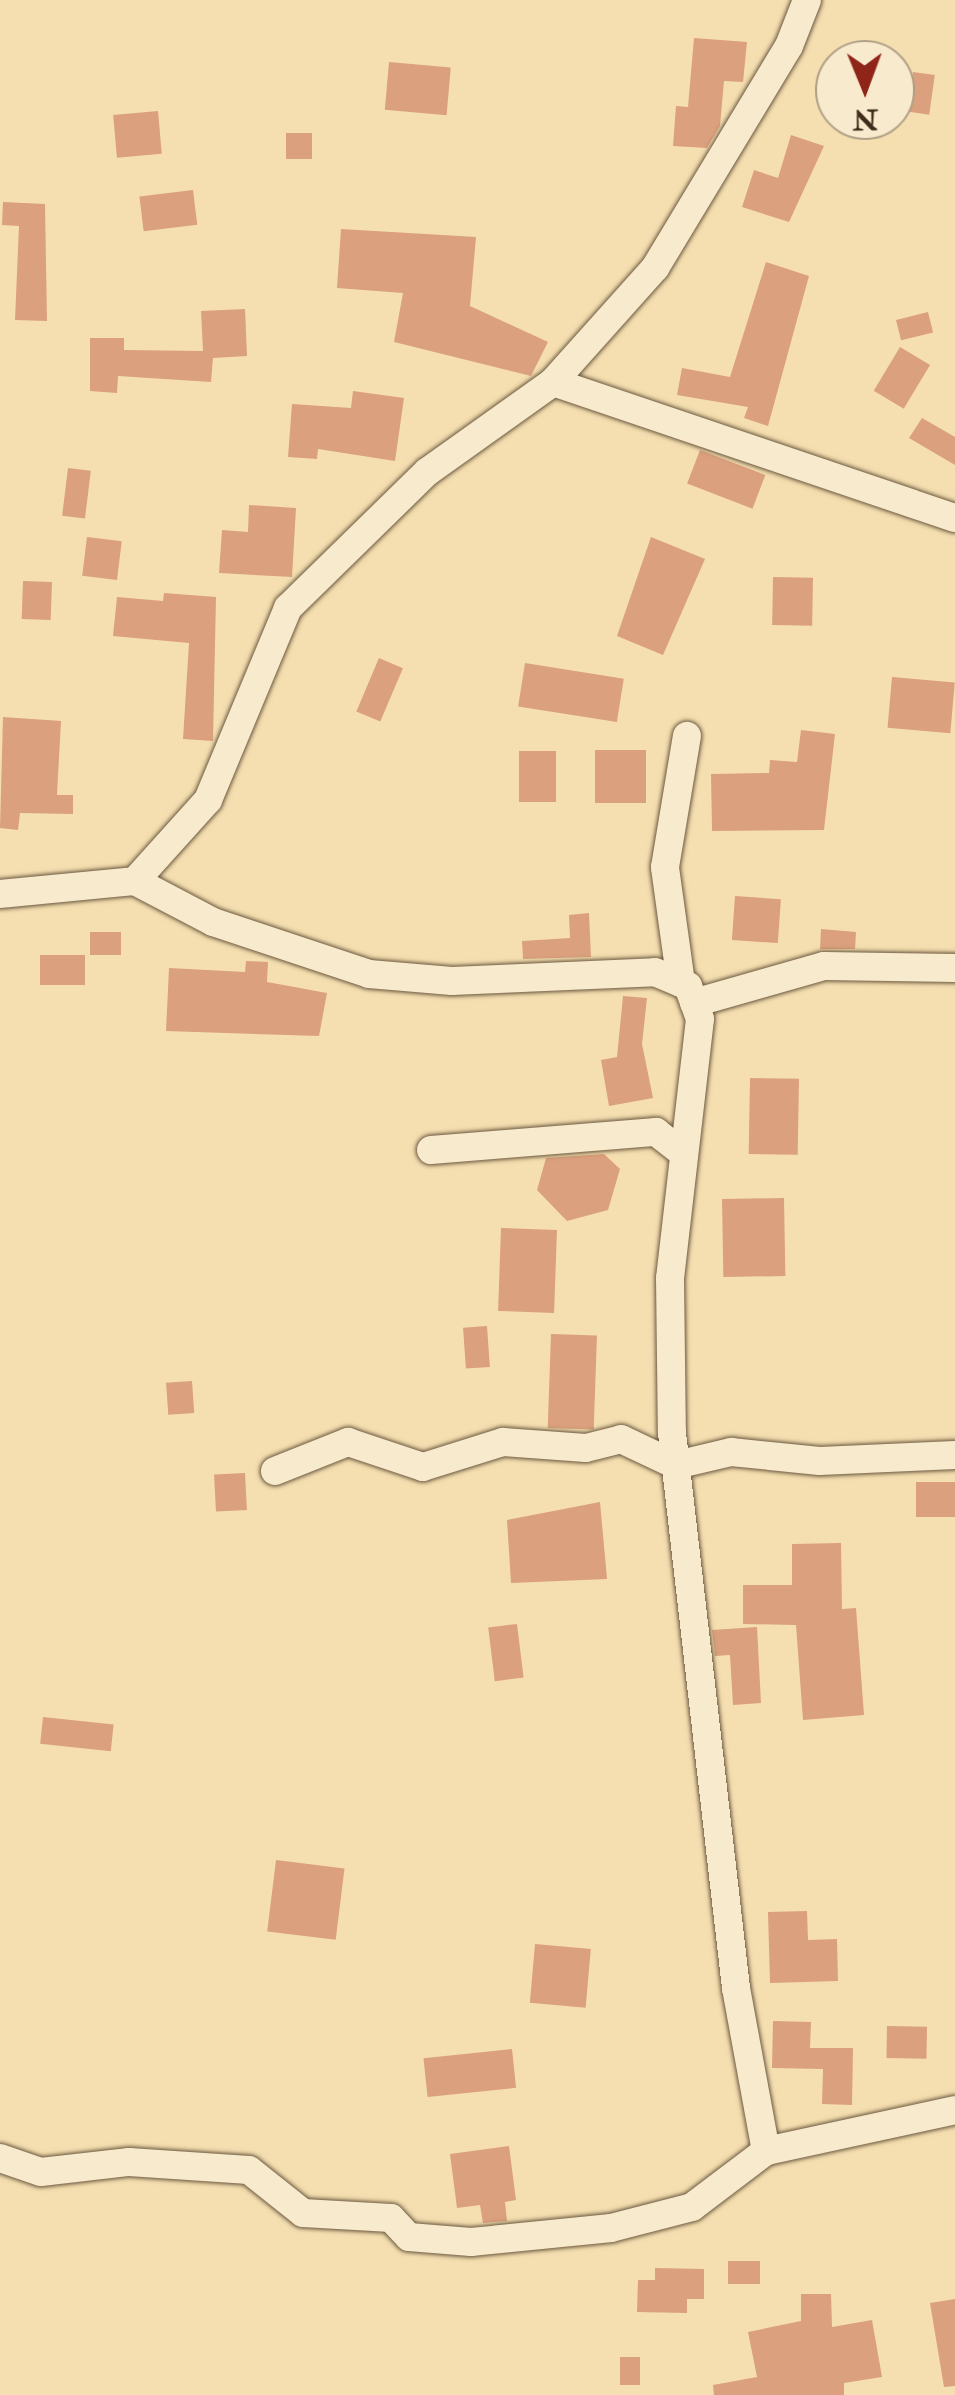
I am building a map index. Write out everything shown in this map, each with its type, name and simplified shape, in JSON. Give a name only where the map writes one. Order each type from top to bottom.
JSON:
[{"type":"street","points":[[135,880],[208,800],[288,608],[427,472],[553,382],[654,268],[789,46],[808,0]]},
{"type":"street","points":[[553,382],[955,518]]},
{"type":"street","points":[[688,736],[664,867],[688,993],[700,1019],[670,1278],[676,1466],[736,1988],[766,2151]]},
{"type":"street","points":[[0,894],[135,880],[212,922],[369,974],[452,982],[655,972],[688,993],[824,966],[955,968]]},
{"type":"street","points":[[431,1150],[656,1132],[682,1152]]},
{"type":"street","points":[[275,1471],[348,1442],[424,1466],[503,1442],[586,1448],[621,1439],[676,1466],[731,1452],[820,1461],[955,1456]]},
{"type":"street","points":[[0,2158],[41,2172],[130,2162],[249,2170],[303,2213],[390,2218],[408,2237],[471,2242],[611,2228],[692,2207],[766,2151],[955,2110]]},
{"type":"building","points":[[694,38],[747,42],[743,82],[724,81],[720,126],[707,148],[673,146],[676,106],[688,107]]},
{"type":"building","points":[[389,62],[451,67],[447,115],[385,110]]},
{"type":"building","points":[[915,72],[935,75],[929,115],[915,113]]},
{"type":"building","points":[[158,111],[162,154],[117,158],[113,115]]},
{"type":"building","points":[[286,133],[312,133],[312,159],[286,159]]},
{"type":"building","points":[[791,135],[824,146],[789,222],[742,207],[754,170],[778,178]]},
{"type":"building","points":[[193,190],[197,225],[144,231],[139,197]]},
{"type":"building","points":[[3,202],[45,204],[47,321],[15,320],[19,226],[2,225]]},
{"type":"building","points":[[341,229],[476,237],[470,306],[548,342],[531,376],[394,342],[403,293],[337,288]]},
{"type":"building","points":[[766,262],[809,276],[768,426],[744,418],[748,407],[677,395],[682,368],[730,377]]},
{"type":"building","points":[[245,309],[247,356],[213,358],[211,382],[118,376],[117,393],[90,391],[90,338],[124,338],[124,350],[203,351],[201,311]]},
{"type":"building","points":[[928,312],[933,332],[901,340],[896,320]]},
{"type":"building","points":[[900,347],[930,365],[904,409],[874,391]]},
{"type":"building","points":[[353,391],[404,398],[395,461],[318,449],[317,459],[288,457],[292,404],[351,408]]},
{"type":"building","points":[[922,418],[955,437],[955,465],[909,438]]},
{"type":"building","points":[[700,450],[765,475],[752,509],[687,484]]},
{"type":"building","points":[[68,468],[91,471],[85,518],[62,516]]},
{"type":"building","points":[[249,505],[296,508],[292,577],[219,573],[222,530],[248,532]]},
{"type":"building","points":[[87,537],[122,541],[117,580],[82,576]]},
{"type":"building","points":[[651,537],[705,559],[663,655],[617,636]]},
{"type":"building","points":[[773,577],[813,578],[812,626],[772,625]]},
{"type":"building","points":[[23,581],[52,582],[51,620],[22,619]]},
{"type":"building","points":[[164,593],[216,597],[213,741],[183,739],[189,643],[113,636],[117,597],[163,601]]},
{"type":"building","points":[[379,658],[403,668],[380,722],[356,711]]},
{"type":"building","points":[[525,663],[624,679],[617,722],[518,706]]},
{"type":"building","points":[[892,677],[955,682],[950,733],[888,728]]},
{"type":"building","points":[[3,717],[61,721],[57,795],[73,795],[73,814],[20,813],[18,830],[0,828]]},
{"type":"building","points":[[801,730],[835,734],[824,830],[712,831],[711,774],[769,773],[770,760],[797,762]]},
{"type":"building","points":[[595,750],[646,750],[646,803],[595,803]]},
{"type":"building","points":[[519,751],[556,751],[556,802],[519,802]]},
{"type":"building","points":[[735,896],[781,899],[778,943],[732,940]]},
{"type":"building","points":[[589,913],[591,957],[523,959],[522,941],[570,938],[569,915]]},
{"type":"building","points":[[821,929],[856,932],[855,949],[820,949]]},
{"type":"building","points":[[90,932],[121,932],[121,955],[90,955]]},
{"type":"building","points":[[40,955],[85,955],[85,985],[40,985]]},
{"type":"building","points":[[246,961],[268,962],[267,982],[327,993],[319,1036],[166,1031],[169,968],[245,972]]},
{"type":"building","points":[[623,996],[647,998],[642,1044],[653,1098],[609,1106],[601,1060],[617,1057]]},
{"type":"building","points":[[750,1078],[799,1079],[798,1155],[749,1154]]},
{"type":"building","points":[[604,1154],[620,1169],[608,1210],[567,1221],[537,1190],[546,1158]]},
{"type":"building","points":[[784,1198],[785,1276],[723,1277],[722,1199]]},
{"type":"building","points":[[501,1228],[557,1230],[554,1313],[498,1311]]},
{"type":"building","points":[[487,1326],[490,1367],[466,1369],[463,1328]]},
{"type":"building","points":[[551,1334],[597,1336],[594,1430],[548,1428]]},
{"type":"building","points":[[192,1381],[194,1413],[168,1415],[166,1383]]},
{"type":"building","points":[[245,1473],[247,1510],[216,1512],[214,1475]]},
{"type":"building","points":[[916,1482],[955,1482],[955,1517],[916,1517]]},
{"type":"building","points":[[600,1502],[607,1579],[511,1583],[507,1520]]},
{"type":"building","points":[[841,1543],[842,1609],[856,1608],[864,1715],[803,1720],[796,1625],[743,1624],[743,1585],[792,1585],[792,1544]]},
{"type":"building","points":[[517,1624],[524,1678],[495,1681],[488,1628]]},
{"type":"building","points":[[757,1627],[761,1703],[733,1705],[730,1655],[715,1656],[712,1630]]},
{"type":"building","points":[[43,1717],[114,1724],[111,1751],[40,1744]]},
{"type":"building","points":[[276,1860],[344,1868],[336,1940],[267,1931]]},
{"type":"building","points":[[807,1911],[808,1940],[837,1939],[838,1981],[770,1983],[768,1912]]},
{"type":"building","points":[[535,1944],[591,1949],[586,2008],[530,2003]]},
{"type":"building","points":[[773,2021],[811,2022],[810,2048],[853,2048],[852,2105],[822,2104],[823,2069],[772,2068]]},
{"type":"building","points":[[887,2026],[927,2027],[926,2059],[886,2058]]},
{"type":"building","points":[[512,2049],[516,2088],[428,2097],[423,2058]]},
{"type":"building","points":[[509,2146],[516,2200],[505,2202],[507,2221],[483,2223],[480,2205],[457,2208],[450,2154]]},
{"type":"building","points":[[728,2261],[760,2261],[760,2284],[728,2284]]},
{"type":"building","points":[[655,2268],[704,2269],[704,2299],[687,2299],[687,2313],[637,2312],[638,2280],[655,2280]]},
{"type":"building","points":[[801,2294],[831,2294],[832,2327],[872,2320],[882,2377],[844,2383],[844,2395],[714,2395],[713,2385],[757,2377],[748,2332],[801,2321]]},
{"type":"building","points":[[955,2299],[955,2386],[944,2387],[930,2303]]},
{"type":"building","points":[[620,2357],[640,2357],[640,2385],[620,2385]]}]
